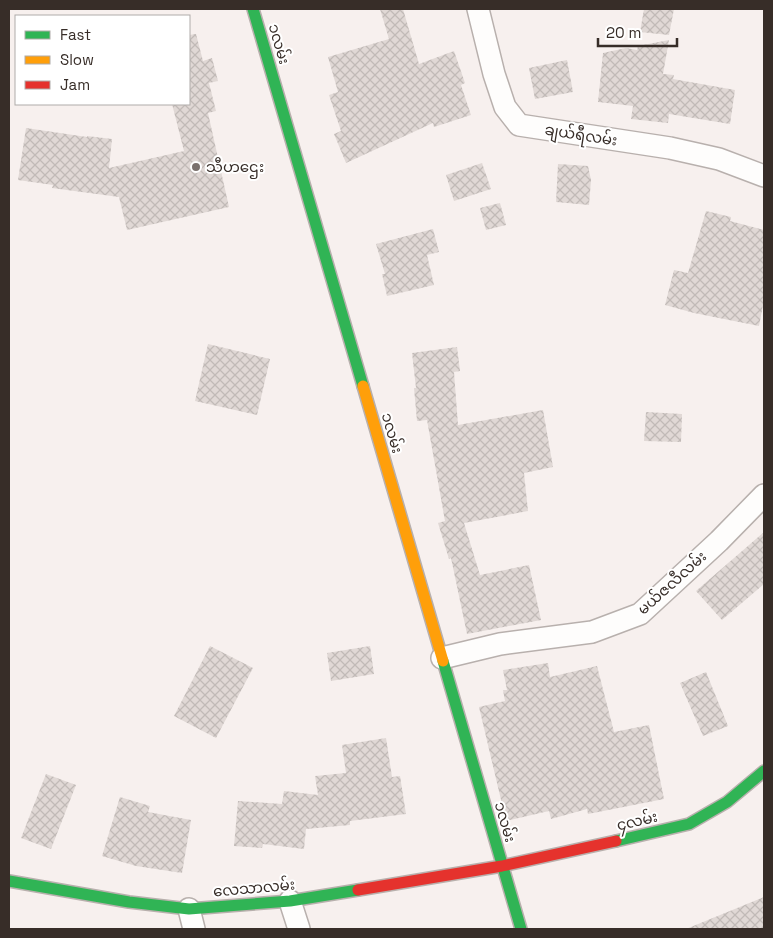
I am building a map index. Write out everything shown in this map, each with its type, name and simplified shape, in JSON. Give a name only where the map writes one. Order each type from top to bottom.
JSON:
[{"type":"street","name":"၁လမ်း","points":[[253,9],[520,929]]},
{"type":"street","name":"ချယ်ရီလမ်း","points":[[478,9],[494,74],[505,107],[518,125],[670,148],[719,159],[764,176]]},
{"type":"street","name":"မယ်ဇလီလမ်း","points":[[442,658],[500,644],[592,632],[640,614],[764,495]]},
{"type":"street","name":"၄လမ်း","points":[[502,866],[689,824],[727,802],[764,771]]},
{"type":"street","name":"လေသာလမ်း","points":[[9,881],[128,902],[189,909],[290,901],[502,866]]},
{"type":"street","points":[[290,901],[299,929]]},
{"type":"street","points":[[189,909],[194,929]]},
{"type":"building","points":[[380,9],[403,9],[419,64],[454,51],[465,83],[461,85],[471,115],[434,127],[433,123],[346,163],[334,134],[341,131],[329,95],[338,92],[328,57],[389,39]]},
{"type":"building","points":[[644,9],[674,9],[669,35],[640,32]]},
{"type":"building","points":[[196,34],[203,61],[212,58],[218,81],[209,83],[216,111],[208,113],[229,207],[127,230],[119,197],[52,188],[53,185],[18,180],[26,128],[112,139],[109,168],[184,151],[172,105],[190,105],[190,35]]},
{"type":"building","points":[[669,40],[663,74],[674,75],[673,79],[735,90],[730,124],[669,114],[668,123],[631,119],[633,106],[598,102],[603,53],[626,48],[637,50],[638,46]]},
{"type":"building","points":[[567,60],[573,92],[535,99],[529,68]]},
{"type":"building","points":[[482,163],[491,189],[454,201],[446,175]]},
{"type":"building","points":[[558,164],[588,166],[591,180],[589,205],[556,202]]},
{"type":"building","points":[[500,203],[506,225],[486,230],[480,208]]},
{"type":"building","points":[[706,211],[731,217],[730,221],[764,230],[764,300],[759,326],[665,305],[674,270],[688,273]]},
{"type":"building","points":[[433,229],[439,252],[427,255],[434,285],[387,296],[382,274],[385,274],[376,244]]},
{"type":"building","points":[[208,344],[270,359],[257,415],[195,401]]},
{"type":"building","points":[[457,347],[460,371],[454,372],[458,425],[543,410],[553,467],[524,473],[528,511],[464,523],[480,575],[529,565],[541,620],[467,634],[451,558],[449,559],[438,523],[445,521],[427,420],[417,421],[412,353]]},
{"type":"building","points":[[646,412],[682,414],[681,442],[644,441]]},
{"type":"building","points":[[764,532],[764,584],[722,620],[696,591]]},
{"type":"building","points":[[210,646],[253,668],[216,738],[174,716]]},
{"type":"building","points":[[370,646],[374,674],[331,681],[327,653]]},
{"type":"building","points":[[548,663],[550,677],[597,666],[614,732],[649,725],[664,799],[588,814],[587,809],[551,819],[549,811],[506,821],[479,707],[505,701],[503,690],[507,690],[503,670]]},
{"type":"building","points":[[706,672],[728,726],[703,736],[680,683]]},
{"type":"building","points":[[386,738],[392,777],[400,776],[406,814],[350,821],[350,825],[306,829],[304,849],[263,844],[262,848],[234,846],[238,801],[282,804],[284,791],[318,795],[315,776],[346,773],[342,745]]},
{"type":"building","points":[[46,774],[76,785],[51,849],[21,838]]},
{"type":"building","points":[[120,797],[150,806],[148,812],[191,820],[182,873],[136,866],[102,856]]},
{"type":"building","points":[[764,897],[764,929],[686,929]]},
{"type":"traffic: fast","points":[[253,9],[363,386]]},
{"type":"traffic: fast","points":[[443,661],[521,929]]},
{"type":"traffic: fast","points":[[616,841],[689,824],[727,802],[764,771]]},
{"type":"traffic: fast","points":[[9,881],[129,902],[189,909],[290,901],[358,890]]},
{"type":"traffic: slow","points":[[363,386],[443,661]]},
{"type":"traffic: jam","points":[[358,890],[502,866],[616,841]]},
{"type":"place","name":"သီဟဌေး","points":[[196,167]]}]
